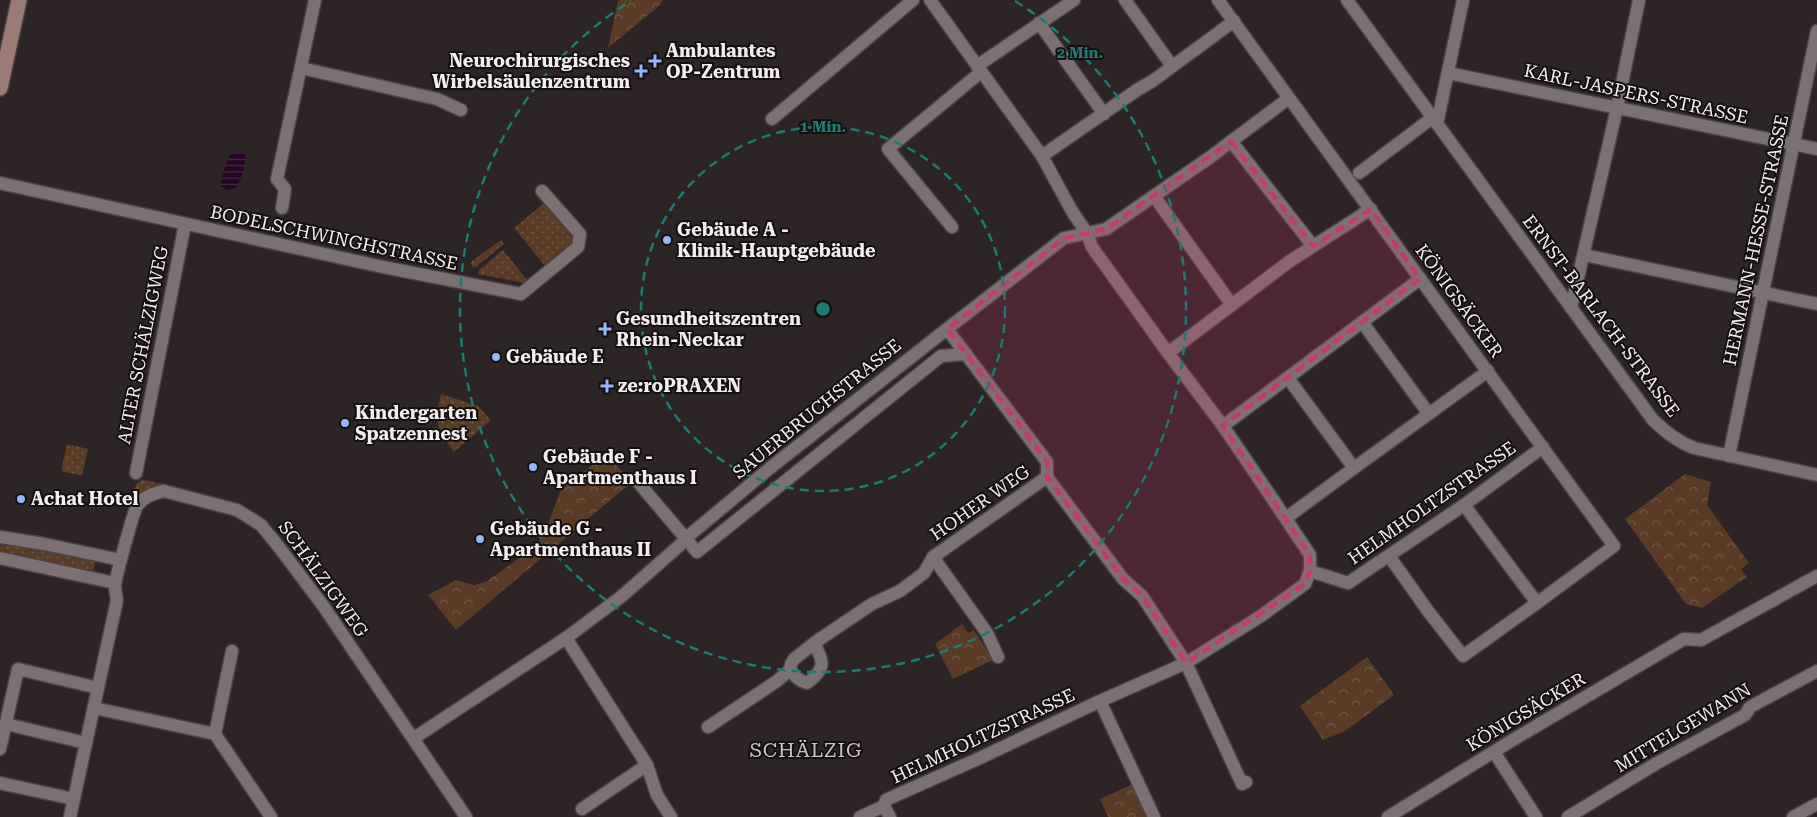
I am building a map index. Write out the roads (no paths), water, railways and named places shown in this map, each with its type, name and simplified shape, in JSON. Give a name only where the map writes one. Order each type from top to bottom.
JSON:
[{"type":"main road","points":[[0,88],[19,0]]},
{"type":"street","points":[[314,0],[300,68],[437,99],[461,110]]},
{"type":"street","points":[[772,119],[913,0]]},
{"type":"street","points":[[930,0],[1042,156],[1073,213],[1087,233],[1092,247],[1168,354],[1223,426],[1286,518],[1310,555],[1310,571]]},
{"type":"street","points":[[952,227],[888,149],[979,69],[1039,23],[1074,0]]},
{"type":"street","points":[[1124,0],[1172,66]]},
{"type":"street","name":"KÖNIGSÄCKER","points":[[1218,0],[1614,546],[1463,656],[1390,556]]},
{"type":"street","name":"ERNST-BARLACH-STRASSE","points":[[1347,0],[1653,420],[1665,431],[1688,446],[1817,475]]},
{"type":"street","points":[[1359,173],[1435,121],[1448,73],[1463,0]]},
{"type":"street","points":[[1572,308],[1639,0]]},
{"type":"street","points":[[1042,156],[1234,21]]},
{"type":"street","points":[[1039,23],[1104,114]]},
{"type":"street","name":"HERMANN-HESSE-STRASSE","points":[[1729,456],[1817,32]]},
{"type":"street","name":"BODELSCHWINGHSTRASSE","points":[[282,208],[285,189],[277,179],[300,68]]},
{"type":"street","name":"KARL-JASPERS-STRASSE","points":[[1448,73],[1817,149]]},
{"type":"street","points":[[1246,782],[1242,784],[1186,663],[1142,596],[1124,579],[1046,477],[1047,462],[947,328],[1064,238],[1106,229],[1232,142],[1289,98]]},
{"type":"street","points":[[1232,142],[1313,246]]},
{"type":"street","name":"BODELSCHWINGHSTRASSE","points":[[0,183],[383,267],[521,294],[578,247],[580,240],[580,234],[542,191]]},
{"type":"street","points":[[1154,196],[1232,305]]},
{"type":"street","points":[[1168,354],[1313,246],[1370,208]]},
{"type":"street","name":"ALTER SCHÄLZIGWEG","points":[[136,473],[185,224]]},
{"type":"street","points":[[1584,255],[1817,304]]},
{"type":"street","points":[[1223,426],[1420,279]]},
{"type":"street","points":[[1362,322],[1428,414]]},
{"type":"street","name":"SAUERBRUCHSTRASSE","points":[[566,638],[622,596],[686,538],[770,468],[947,328]]},
{"type":"street","name":"SAUERBRUCHSTRASSE","points":[[638,482],[697,552],[941,356],[966,354]]},
{"type":"street","points":[[1286,518],[1488,371]]},
{"type":"street","points":[[1288,378],[1354,468]]},
{"type":"street","name":"HELMHOLTZSTRASSE","points":[[887,811],[886,800],[1186,663],[1261,616],[1305,584],[1310,571],[1348,583],[1464,505],[1543,447]]},
{"type":"street","name":"HOHER WEG","points":[[708,727],[778,681],[790,670],[794,659],[872,604],[900,590],[924,573],[933,557],[1046,477]]},
{"type":"street","name":"SCHÄLZIGWEG","points":[[70,817],[117,600],[115,583],[121,560],[137,506],[154,493],[164,491],[237,510],[260,525],[279,546],[324,608],[466,817]]},
{"type":"street","points":[[1464,505],[1537,603]]},
{"type":"street","points":[[0,537],[121,560]]},
{"type":"street","name":"HOHER WEG","points":[[933,557],[987,633],[998,657]]},
{"type":"street","points":[[0,558],[115,583]]},
{"type":"street","name":"KÖNIGSÄCKER","points":[[1388,817],[1684,639],[1701,640],[1817,576]]},
{"type":"street","points":[[414,738],[566,638],[647,765],[657,795],[671,817]]},
{"type":"street","points":[[790,670],[802,682],[807,683],[818,675],[822,657],[814,644]]},
{"type":"street","points":[[215,734],[232,651]]},
{"type":"street","points":[[0,749],[18,669],[98,688]]},
{"type":"street","name":"MITTELGEWANN","points":[[1568,817],[1657,763],[1745,715],[1750,707],[1817,671]]},
{"type":"street","name":"HELMHOLTZSTRASSE","points":[[1100,701],[1154,817]]},
{"type":"street","points":[[94,708],[215,734],[271,817]]},
{"type":"street","points":[[6,724],[86,743]]},
{"type":"street","points":[[1494,752],[1536,817]]},
{"type":"street","points":[[582,809],[647,765]]},
{"type":"street","points":[[0,783],[74,799]]},
{"type":"street","points":[[1793,817],[1817,804]]},
{"type":"street","points":[[860,817],[887,811]]},
{"type":"place","name":"Ambulantes OP-Zentrum","points":[[655,61]]},
{"type":"place","name":"Neurochirurgisches Wirbelsäulenzentrum","points":[[641,71]]},
{"type":"place","name":"Gebäude A - Klinik-Hauptgebäude","points":[[667,240]]},
{"type":"place","name":"Gesundheitszentren Rhein-Neckar","points":[[605,329]]},
{"type":"place","name":"Gebäude E","points":[[496,357]]},
{"type":"place","name":"ze:roPRAXEN","points":[[607,386]]},
{"type":"place","name":"Kindergarten Spatzennest","points":[[345,423]]},
{"type":"place","name":"Gebäude F - Apartmenthaus I","points":[[533,467]]},
{"type":"place","name":"Achat Hotel","points":[[21,499]]},
{"type":"place","name":"Gebäude G - Apartmenthaus II","points":[[480,539]]},
{"type":"district","name":"SCHÄLZIG","points":[[806,750]]}]
